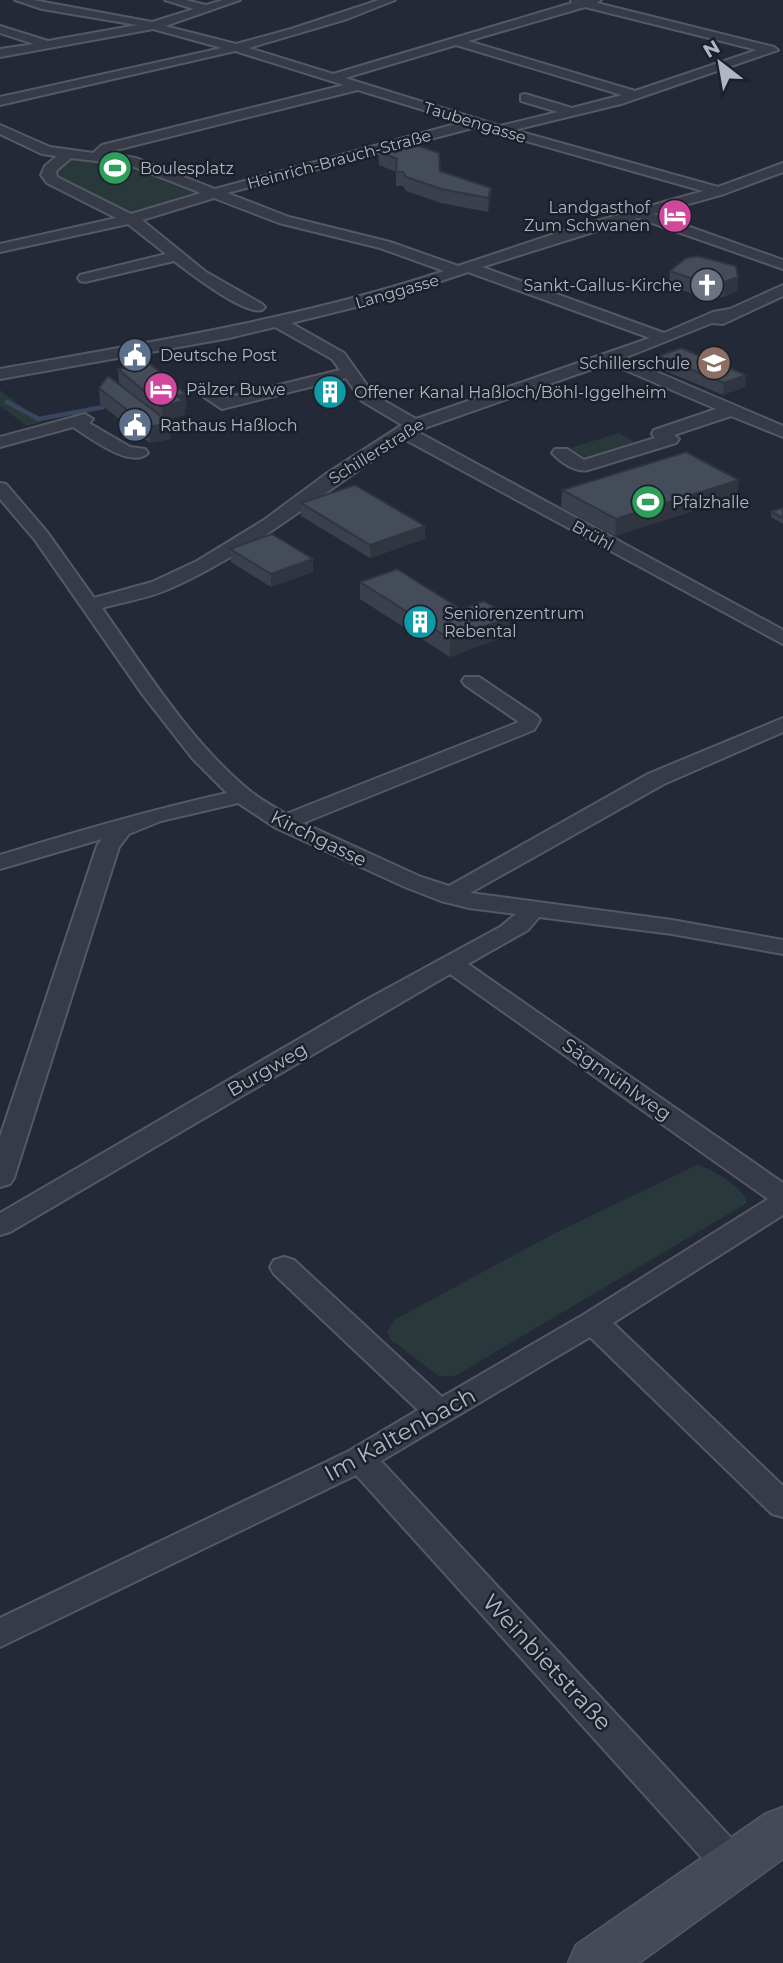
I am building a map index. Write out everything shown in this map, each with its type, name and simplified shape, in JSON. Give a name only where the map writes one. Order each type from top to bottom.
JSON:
[{"type":"main road","points":[[595,1963],[783,1830]]},
{"type":"street","name":"Taubengasse","points":[[21,0],[152,26],[233,47],[501,130],[719,191]]},
{"type":"street","points":[[171,0],[209,9]]},
{"type":"street","points":[[0,53],[152,26],[234,0]]},
{"type":"street","points":[[0,101],[233,47],[344,16],[389,0]]},
{"type":"street","points":[[332,78],[584,1],[776,51]]},
{"type":"street","points":[[0,29],[48,45]]},
{"type":"street","points":[[455,41],[635,95]]},
{"type":"street","points":[[501,130],[635,95],[776,51]]},
{"type":"street","points":[[96,156],[107,148],[358,86]]},
{"type":"street","points":[[525,98],[572,113]]},
{"type":"street","name":"Heinrich-Brauch-Straße","points":[[0,248],[130,219],[213,193],[475,122]]},
{"type":"street","points":[[0,129],[47,151],[131,161],[284,220],[385,245],[664,338]]},
{"type":"street","points":[[68,154],[50,169],[48,175],[52,180],[130,219],[201,275],[257,307]]},
{"type":"street","name":"Langgasse","points":[[0,374],[278,322],[406,290],[574,232],[719,191],[783,167]]},
{"type":"street","points":[[640,214],[783,265]]},
{"type":"street","points":[[85,278],[176,256]]},
{"type":"street","points":[[68,268],[101,290]]},
{"type":"street","name":"Schillerstraße","points":[[88,606],[159,586],[204,565],[270,524],[332,478],[409,428],[682,331],[695,330],[781,292]]},
{"type":"street","name":"Brühl","points":[[278,322],[342,360],[368,398],[409,428],[783,638]]},
{"type":"street","points":[[609,357],[783,432]]},
{"type":"street","points":[[212,397],[222,404],[350,372]]},
{"type":"street","points":[[561,453],[582,466],[670,439],[660,434],[734,409]]},
{"type":"street","points":[[0,442],[80,420],[126,452],[139,453]]},
{"type":"street","name":"Kirchgasse","points":[[0,488],[41,536],[88,606],[187,737],[243,796],[284,823],[449,896],[531,911],[671,927],[783,947]]},
{"type":"street","points":[[284,823],[527,726],[530,719],[472,681]]},
{"type":"street","points":[[449,896],[503,863],[656,779],[783,724]]},
{"type":"street","points":[[0,862],[96,833],[121,829],[153,816],[243,796]]},
{"type":"street","points":[[0,1178],[108,846],[121,829]]},
{"type":"street","name":"Burgweg","points":[[0,1225],[520,925],[531,911]]},
{"type":"street","name":"Sägmühlweg","points":[[450,963],[783,1196]]},
{"type":"street","name":"Im Kaltenbach","points":[[0,1633],[360,1459],[593,1322],[783,1202]]},
{"type":"street","points":[[284,1267],[440,1413]]},
{"type":"street","points":[[593,1322],[783,1505]]},
{"type":"street","name":"Weinbietstraße","points":[[360,1459],[733,1866]]},
{"type":"shaded area","points":[[73,157],[129,163],[198,191],[128,213],[56,176],[58,170]]},
{"type":"shaded area","points":[[0,390],[42,422],[27,426],[0,406]]},
{"type":"shaded area","points":[[619,433],[638,444],[588,459],[570,448]]},
{"type":"shaded area","points":[[697,1165],[710,1170],[741,1191],[747,1203],[455,1376],[439,1376],[390,1339],[387,1332],[394,1320],[555,1233]]},
{"type":"building","points":[[411,143],[439,153],[440,171],[491,188],[488,198],[441,189],[406,177],[403,172],[396,172],[397,159],[379,152]]},
{"type":"building","points":[[697,256],[736,266],[738,277],[725,282],[699,281],[670,271],[686,258]]},
{"type":"building","points":[[681,348],[746,375],[724,383],[659,356]]},
{"type":"building","points":[[149,363],[186,394],[177,396],[184,401],[162,406],[118,369]]},
{"type":"building","points":[[108,376],[170,423],[149,427],[99,388]]},
{"type":"building","points":[[686,452],[739,480],[616,519],[562,490]]},
{"type":"building","points":[[355,485],[425,526],[370,545],[301,503]]},
{"type":"building","points":[[783,508],[783,518],[771,511]]},
{"type":"building","points":[[272,534],[313,559],[271,574],[230,549]]},
{"type":"building","points":[[397,569],[461,609],[484,601],[510,617],[450,639],[360,582]]},
{"type":"waterway","points":[[7,402],[39,419],[103,407]]},
{"type":"place","name":"Boulesplatz","points":[[115,168]]},
{"type":"place","name":"Landgasthof Zum Schwanen","points":[[675,216]]},
{"type":"place","name":"Sankt-Gallus-Kirche","points":[[707,285]]},
{"type":"place","name":"Deutsche Post","points":[[135,355]]},
{"type":"place","name":"Schillerschule","points":[[714,363]]},
{"type":"place","name":"Pälzer Buwe","points":[[161,389]]},
{"type":"place","name":"Offener Kanal Haßloch/Böhl-Iggelheim","points":[[330,392]]},
{"type":"place","name":"Rathaus Haßloch","points":[[135,425]]},
{"type":"place","name":"Pfalzhalle","points":[[648,502]]},
{"type":"place","name":"Seniorenzentrum Rebental","points":[[420,622]]}]
